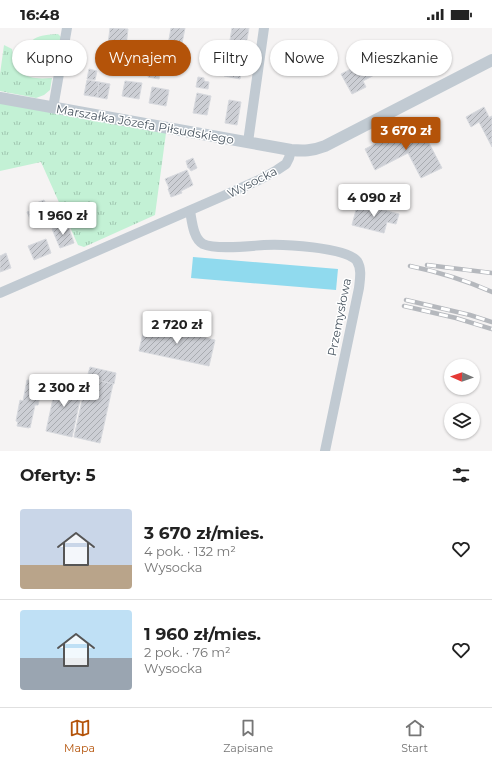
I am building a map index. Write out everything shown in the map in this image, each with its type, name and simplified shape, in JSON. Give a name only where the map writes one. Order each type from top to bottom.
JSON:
[{"type":"street","points":[[53,108],[67,28]]},
{"type":"street","points":[[248,142],[264,28]]},
{"type":"street","points":[[291,150],[311,151],[325,146],[492,60]]},
{"type":"street","name":"Marszałka Józefa Piłsudskiego","points":[[0,98],[291,150]]},
{"type":"street","name":"Wysocka","points":[[0,293],[190,211],[277,170],[286,164],[291,150]]},
{"type":"street","name":"Przemysłowa","points":[[190,211],[196,237],[203,244],[238,247],[286,245],[326,249],[343,252],[357,261],[360,270],[359,288],[325,451]]},
{"type":"green space","points":[[58,34],[62,38],[61,40],[33,40],[45,35]]},
{"type":"green space","points":[[4,45],[12,49],[12,76],[52,78],[50,90],[44,95],[36,98],[0,91],[0,74]]},
{"type":"green space","points":[[0,103],[166,133],[155,215],[84,247],[78,245],[41,162],[0,171]]},
{"type":"water","points":[[193,257],[338,269],[336,290],[191,278]]},
{"type":"building","points":[[110,28],[128,29],[127,40],[108,40]]},
{"type":"building","points":[[171,28],[185,28],[183,40],[169,40]]},
{"type":"building","points":[[232,28],[249,28],[247,40],[230,40]]},
{"type":"building","points":[[89,69],[95,70],[95,80],[87,79]]},
{"type":"building","points":[[346,72],[346,76],[372,76],[363,81],[366,87],[352,94],[341,74]]},
{"type":"building","points":[[148,76],[159,76],[159,79]]},
{"type":"building","points":[[224,76],[241,76],[240,79]]},
{"type":"building","points":[[198,77],[204,78],[204,81],[209,82],[208,89],[196,87]]},
{"type":"building","points":[[87,80],[99,82],[97,97],[84,95]]},
{"type":"building","points":[[125,81],[142,83],[139,99],[122,96]]},
{"type":"building","points":[[99,82],[110,84],[107,99],[97,97]]},
{"type":"building","points":[[152,87],[169,90],[166,106],[149,103]]},
{"type":"building","points":[[197,93],[211,96],[207,115],[193,113]]},
{"type":"building","points":[[229,100],[241,102],[237,125],[225,123]]},
{"type":"building","points":[[484,107],[489,117],[488,118],[492,116],[492,147],[479,122],[471,127],[466,117]]},
{"type":"building","points":[[418,122],[442,168],[421,178],[408,153],[375,170],[365,149]]},
{"type":"building","points":[[193,158],[197,168],[191,171],[188,168],[186,161]]},
{"type":"building","points":[[187,170],[193,185],[181,191],[182,193],[171,197],[165,179]]},
{"type":"building","points":[[44,200],[47,206],[40,209],[41,211],[35,214],[37,218],[31,221],[27,212],[33,210],[31,205]]},
{"type":"building","points":[[360,204],[399,214],[396,224],[387,222],[384,233],[352,225],[357,206]]},
{"type":"building","points":[[67,223],[74,243],[60,248],[52,229]]},
{"type":"building","points":[[46,239],[51,253],[34,260],[28,246]]},
{"type":"building","points":[[6,253],[11,268],[0,272],[0,256]]},
{"type":"building","points":[[145,324],[215,340],[209,366],[139,351]]},
{"type":"building","points":[[90,367],[116,373],[114,384],[87,378]]},
{"type":"building","points":[[87,378],[113,384],[100,443],[74,437]]},
{"type":"building","points":[[27,380],[43,383],[38,405],[35,405],[30,428],[17,426],[18,422],[16,421],[20,400],[23,401]]},
{"type":"building","points":[[57,380],[83,386],[72,437],[46,431]]},
{"type":"railway","points":[[427,265],[492,273]]},
{"type":"railway","points":[[410,266],[452,277],[492,292]]},
{"type":"railway","points":[[406,300],[470,315],[492,322]]},
{"type":"railway","points":[[404,306],[456,318],[492,329]]}]
